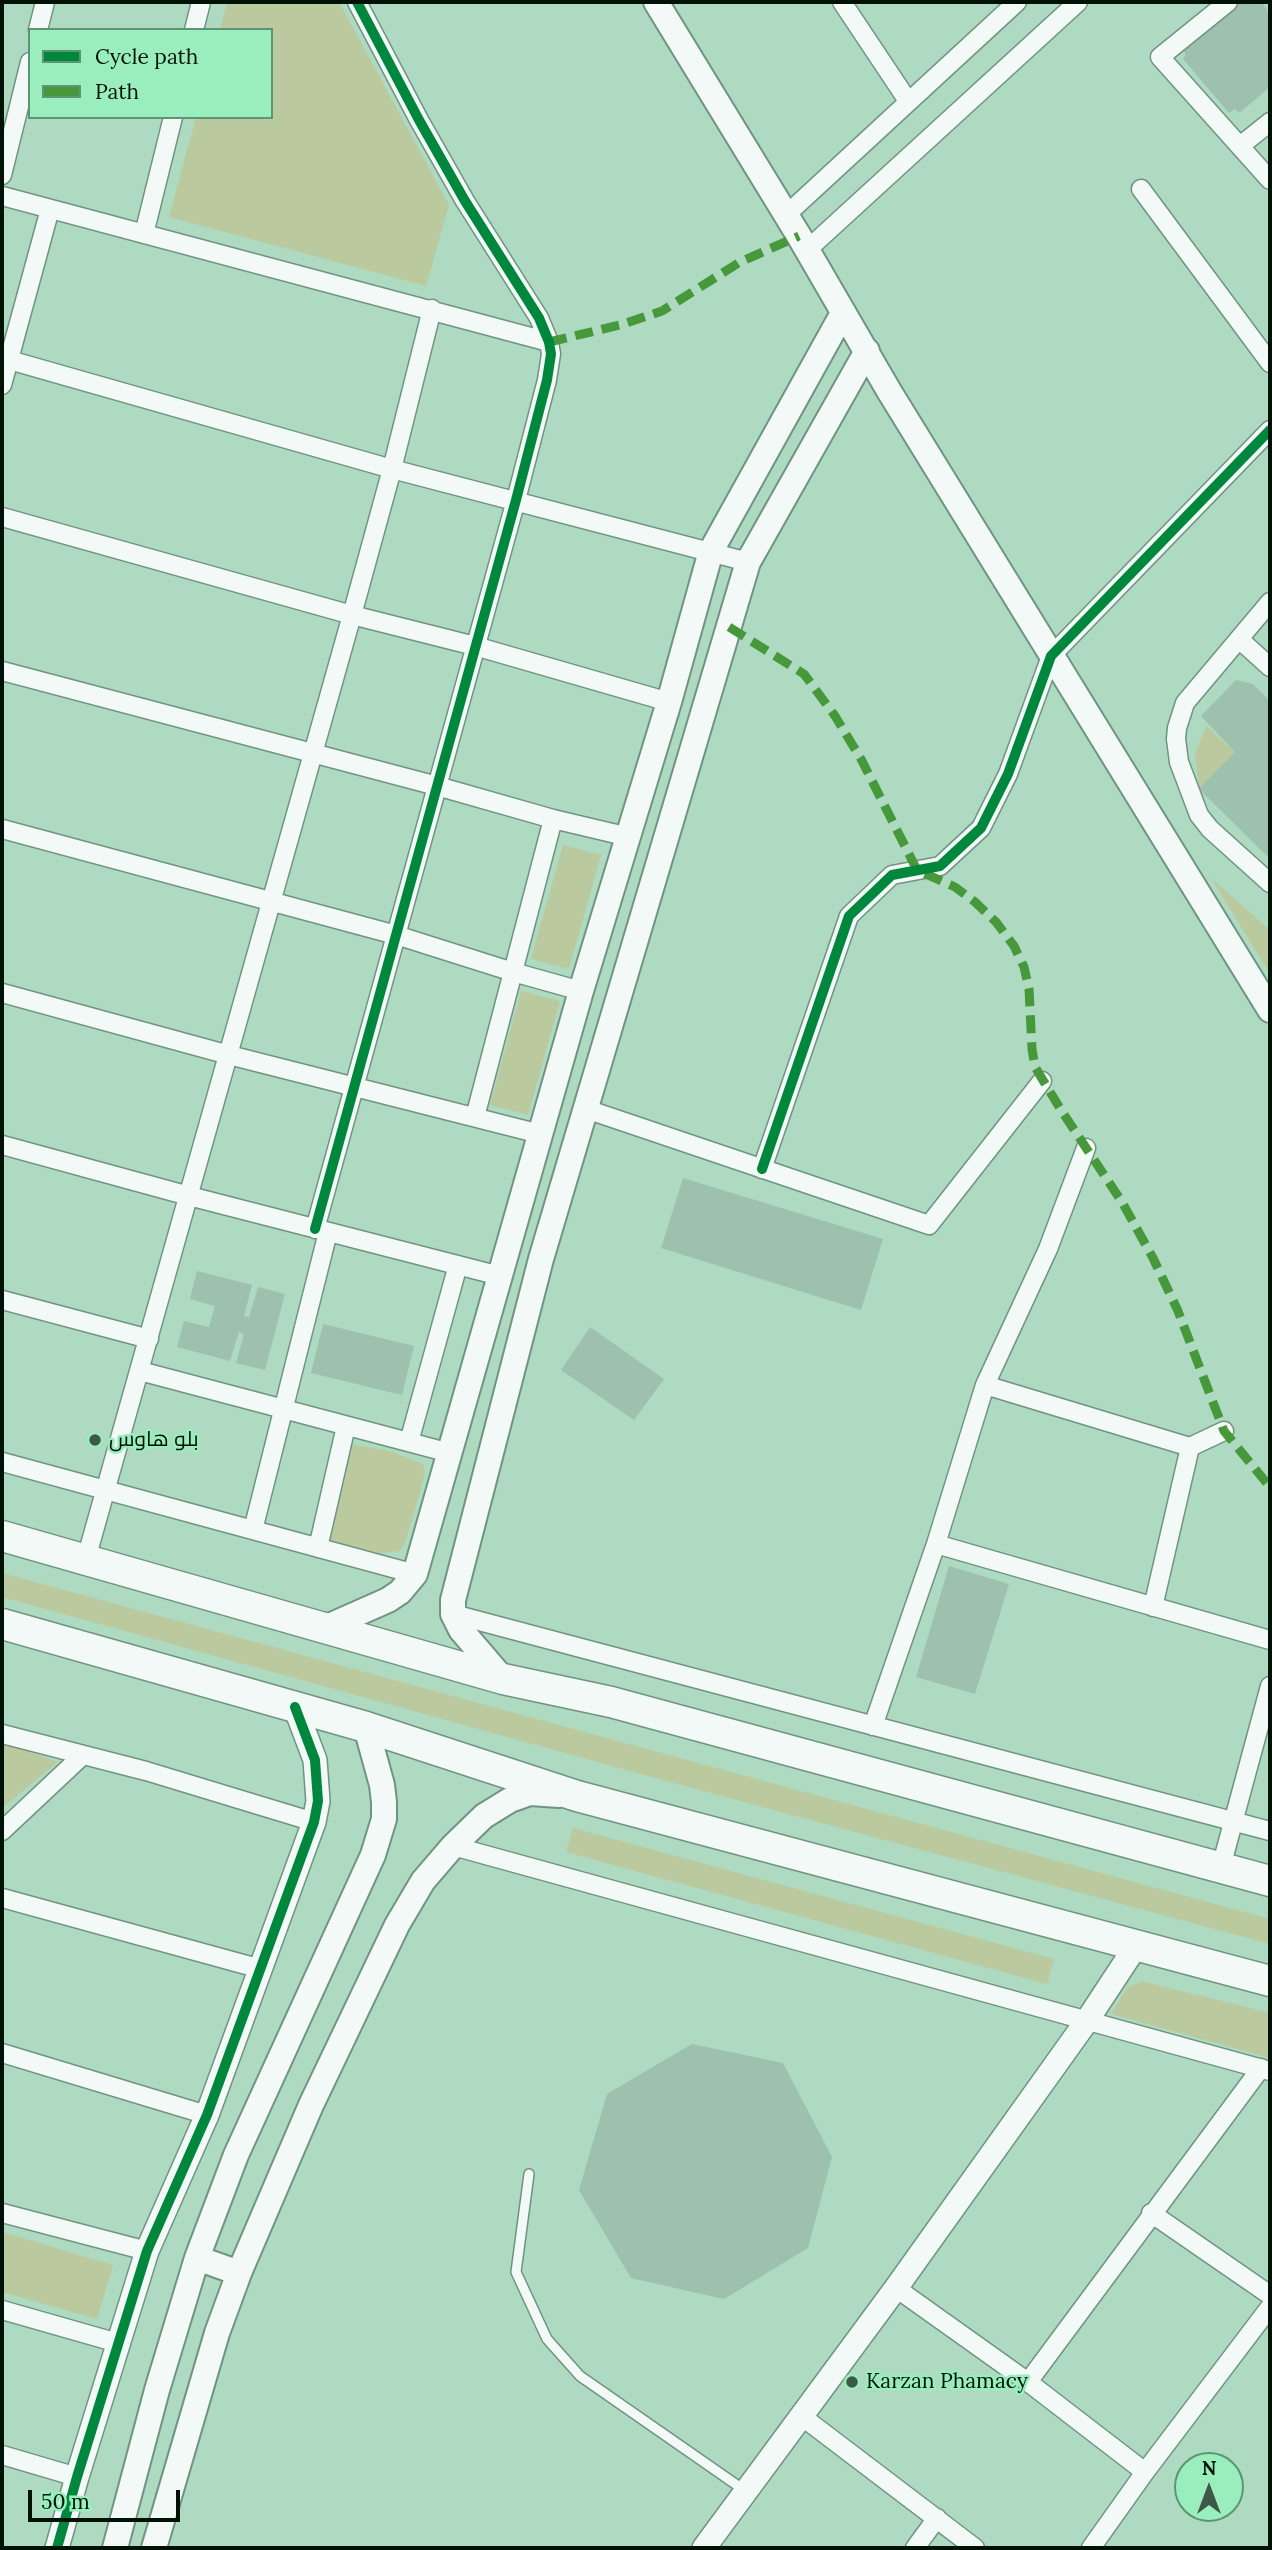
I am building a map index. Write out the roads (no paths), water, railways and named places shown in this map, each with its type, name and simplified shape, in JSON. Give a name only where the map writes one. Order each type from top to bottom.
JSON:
[{"type":"highway","points":[[2,1536],[503,1679],[611,1702],[1270,1881]]},
{"type":"highway","points":[[2,1624],[366,1727],[577,1796],[1270,1981]]},
{"type":"main road","points":[[656,2],[807,250],[889,391],[1270,1010]]},
{"type":"main road","points":[[327,1627],[388,1600],[400,1592],[415,1574],[581,991],[669,702],[711,551],[844,313]]},
{"type":"main road","points":[[503,1679],[461,1630],[453,1614],[454,1593],[541,1259],[748,562],[867,351]]},
{"type":"main road","points":[[115,2548],[157,2390],[197,2258],[236,2155],[373,1855],[384,1819],[384,1802],[366,1727]]},
{"type":"main road","points":[[154,2548],[217,2333],[239,2273],[311,2105],[387,1946],[423,1881],[484,1816],[510,1800],[530,1793],[577,1796]]},
{"type":"main road","points":[[197,2258],[239,2273]]},
{"type":"street","points":[[38,28],[45,2]]},
{"type":"street","points":[[194,28],[201,2]]},
{"type":"street","points":[[253,1531],[284,1409],[354,1086],[550,368],[549,342],[539,318],[425,132],[357,2]]},
{"type":"street","points":[[842,2],[908,101]]},
{"type":"street","points":[[786,215],[1017,2]]},
{"type":"street","points":[[807,250],[1078,2]]},
{"type":"street","points":[[1228,2],[1160,57],[1270,180]]},
{"type":"street","points":[[2,175],[28,70]]},
{"type":"street","points":[[144,234],[173,119]]},
{"type":"street","points":[[1240,146],[1270,122]]},
{"type":"street","points":[[1141,189],[1270,363]]},
{"type":"street","points":[[2,196],[549,342]]},
{"type":"street","points":[[2,385],[5,359],[50,209]]},
{"type":"street","points":[[86,1559],[393,469],[432,309]]},
{"type":"street","points":[[5,359],[393,469],[748,562]]},
{"type":"street","points":[[762,1169],[849,916],[892,875],[940,866],[981,828],[1008,774],[1051,656],[1270,430]]},
{"type":"street","points":[[2,517],[352,615],[475,646],[669,702]]},
{"type":"street","points":[[1270,602],[1185,703],[1177,728],[1177,751],[1199,814],[1210,829],[1270,883]]},
{"type":"street","points":[[1239,639],[1270,667]]},
{"type":"street","points":[[2,671],[629,837]]},
{"type":"street","points":[[475,1117],[553,819]]},
{"type":"street","points":[[2,829],[396,934],[581,991]]},
{"type":"street","points":[[2,993],[229,1055],[540,1134]]},
{"type":"street","points":[[586,1109],[929,1225],[1042,1081]]},
{"type":"street","points":[[2,1145],[500,1276]]},
{"type":"street","points":[[873,1726],[936,1544],[985,1385],[1048,1249],[1086,1148]]},
{"type":"street","points":[[409,1442],[458,1265]]},
{"type":"street","points":[[2,1300],[149,1339]]},
{"type":"street","points":[[140,1371],[450,1453]]},
{"type":"street","points":[[985,1385],[1190,1447],[1224,1431]]},
{"type":"street","points":[[318,1548],[346,1426]]},
{"type":"street","points":[[1153,1606],[1190,1447]]},
{"type":"street","points":[[2,1462],[415,1574]]},
{"type":"street","points":[[936,1544],[1270,1640]]},
{"type":"street","points":[[453,1614],[1270,1831]]},
{"type":"street","points":[[1221,1867],[1270,1686]]},
{"type":"street","points":[[57,2548],[76,2477],[147,2251],[207,2115],[314,1822],[318,1801],[315,1760],[295,1707]]},
{"type":"street","points":[[2,1734],[204,1787],[314,1822]]},
{"type":"street","points":[[2,1831],[83,1755]]},
{"type":"street","points":[[453,1846],[1086,2022],[1266,2069],[1151,2213],[1028,2382]]},
{"type":"street","points":[[2,1898],[261,1969]]},
{"type":"street","points":[[704,2548],[896,2288],[1086,2022],[1136,1946]]},
{"type":"street","points":[[2,2053],[207,2115]]},
{"type":"street","points":[[2,2213],[147,2251]]},
{"type":"street","points":[[1151,2213],[1270,2295]]},
{"type":"street","points":[[896,2288],[1028,2382],[1145,2472]]},
{"type":"street","points":[[1091,2548],[1145,2472],[1265,2327],[1270,2307]]},
{"type":"street","points":[[2,2311],[118,2343]]},
{"type":"street","points":[[800,2415],[975,2548]]},
{"type":"street","points":[[2,2455],[76,2477]]},
{"type":"street","points":[[915,2548],[937,2518]]},
{"type":"lane","points":[[529,2174],[516,2273],[547,2339],[580,2376],[745,2491]]},
{"type":"place","name":"بلو هاوس","points":[[95,1440]]},
{"type":"place","name":"Karzan Phamacy","points":[[852,2382]]}]
